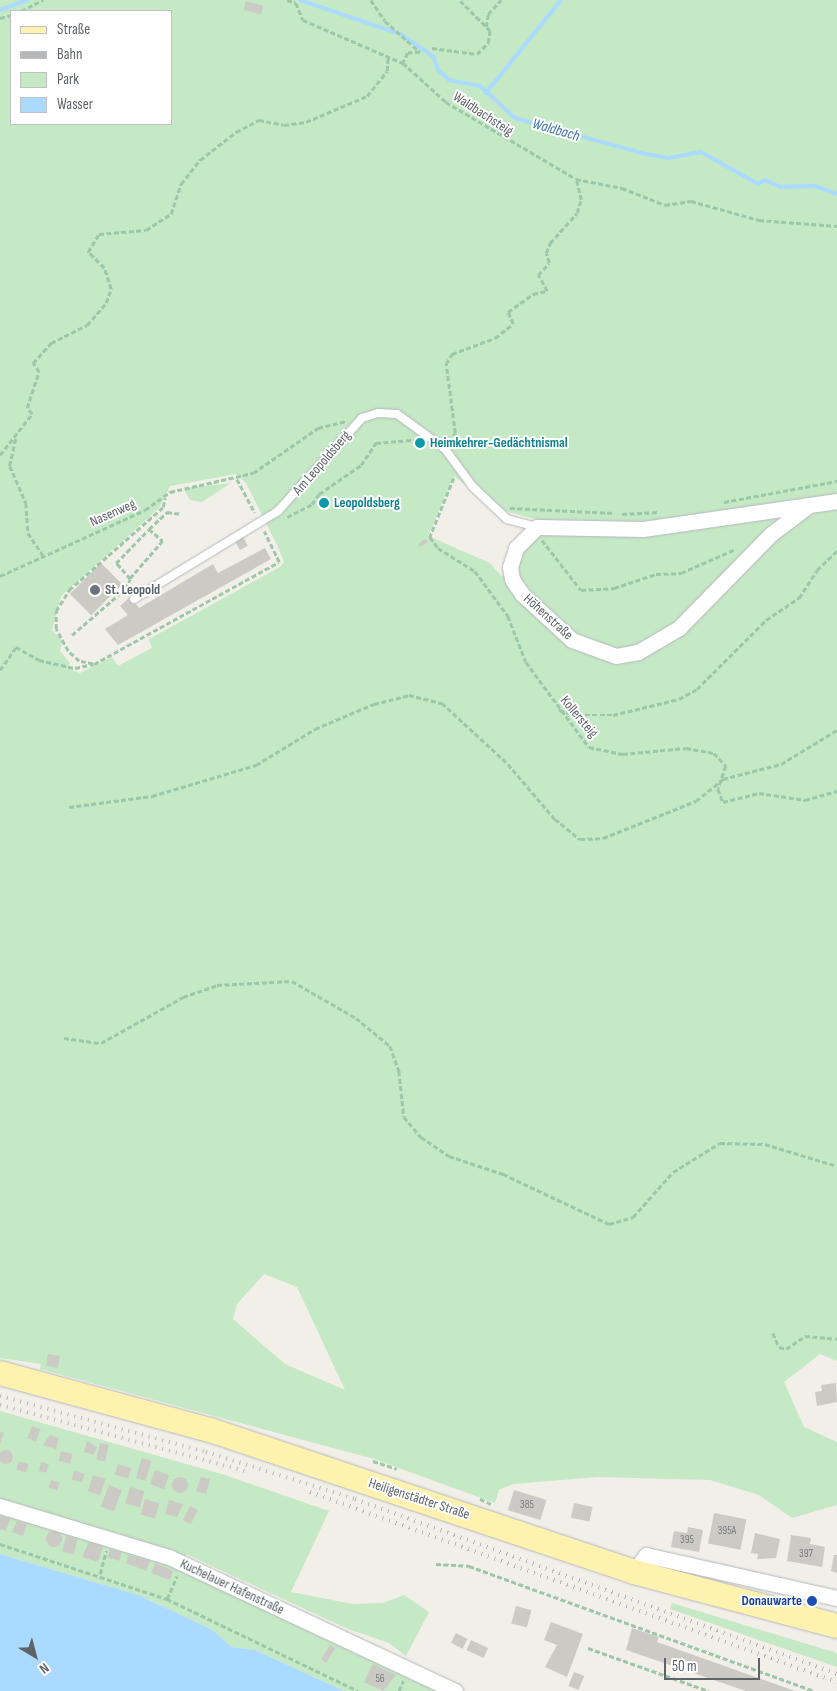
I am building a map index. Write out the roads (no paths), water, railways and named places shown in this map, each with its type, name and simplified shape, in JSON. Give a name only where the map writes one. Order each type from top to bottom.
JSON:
[{"type":"main road","name":"Heiligenstädter Straße","points":[[0,1373],[210,1430],[634,1572],[837,1626]]},
{"type":"street","name":"Höhenstraße","points":[[808,506],[771,534],[679,628],[658,644],[616,656],[572,640],[522,594],[512,580],[510,567],[516,548],[538,527],[643,529],[837,501]]},
{"type":"street","name":"Kuchelauer Hafenstraße","points":[[0,1506],[183,1564],[455,1691]]},
{"type":"street","points":[[634,1572],[646,1555],[837,1598]]},
{"type":"lane","name":"Am Leopoldsberg","points":[[134,599],[278,512],[362,418],[389,412],[422,432],[445,449],[483,498],[496,506],[508,519],[538,527]]},
{"type":"water","points":[[0,1554],[138,1595],[211,1629],[232,1647],[255,1650],[344,1691],[0,1691]]},
{"type":"waterway","name":"Waldbach","points":[[0,10],[27,0]]},
{"type":"waterway","name":"Waldbach","points":[[300,0],[400,34],[433,56],[438,70],[449,80],[480,86],[515,118],[646,154],[669,158],[701,152],[758,184],[765,180],[780,187],[815,186],[837,194]]},
{"type":"waterway","points":[[486,93],[561,0]]},
{"type":"railway","points":[[0,1396],[206,1452],[355,1499],[837,1674]]},
{"type":"railway","points":[[0,1405],[244,1471]]},
{"type":"railway","points":[[310,1492],[837,1682]]},
{"type":"place","name":"Heimkehrer-Gedächtnismal","points":[[420,443]]},
{"type":"place","name":"Leopoldsberg","points":[[324,503]]},
{"type":"place","name":"St. Leopold","points":[[95,590]]},
{"type":"place","name":"Donauwarte","points":[[812,1601]]}]
